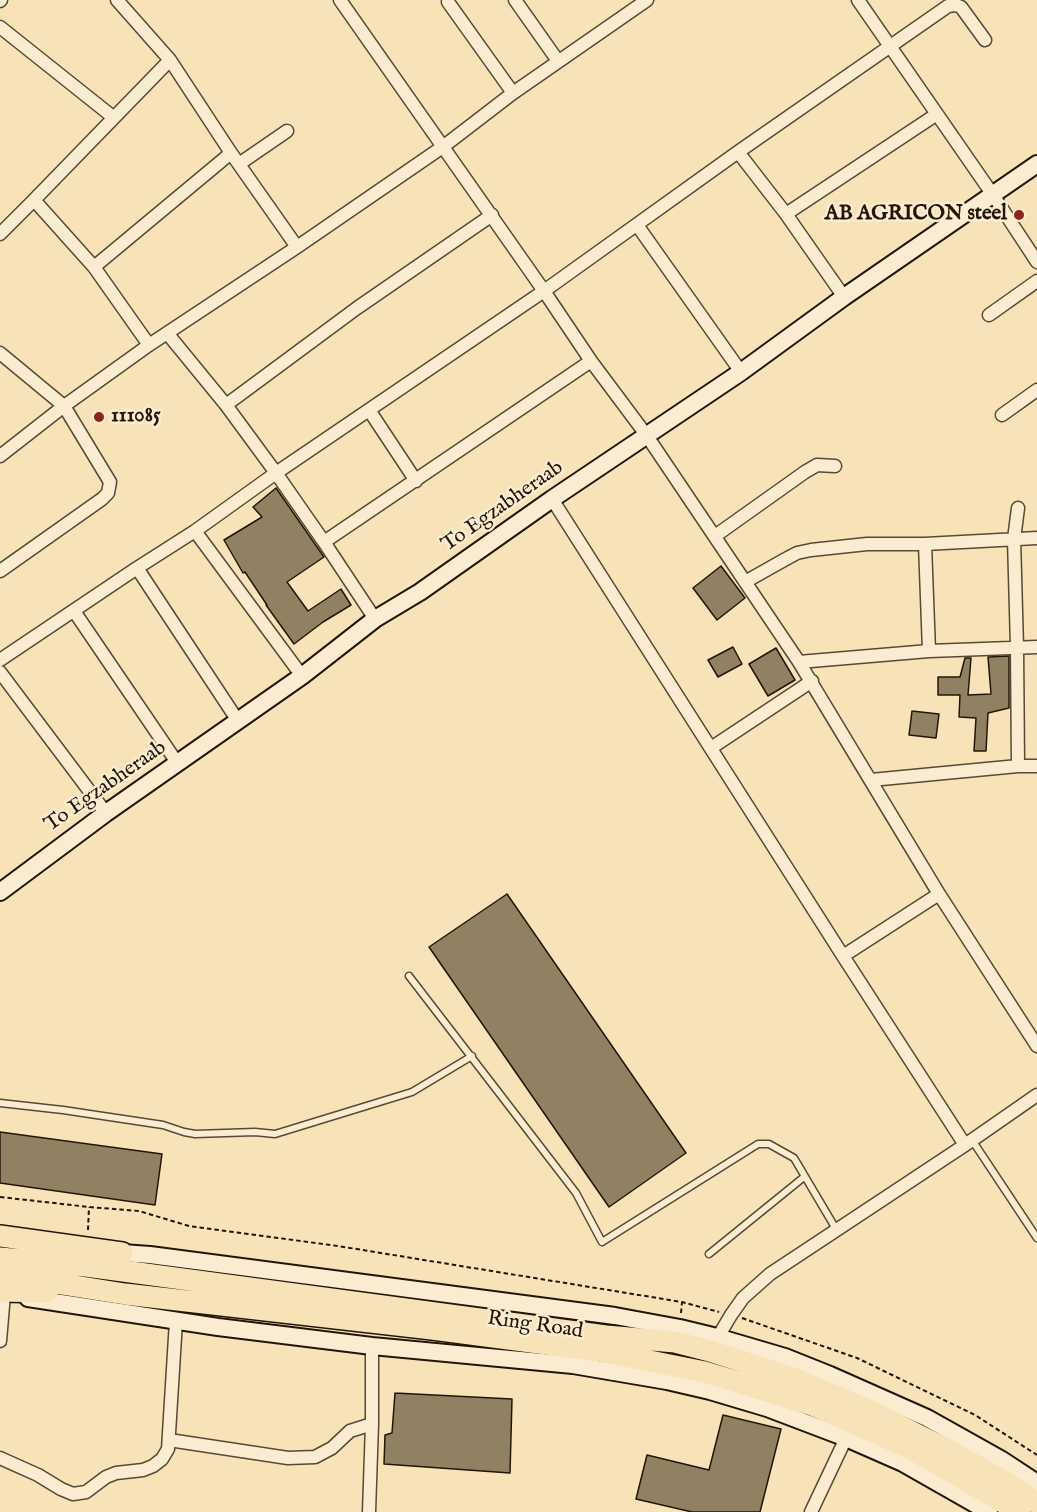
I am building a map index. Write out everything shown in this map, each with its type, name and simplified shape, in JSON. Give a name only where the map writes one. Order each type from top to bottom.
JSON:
[{"type":"highway","points":[[0,1236],[122,1253]]},
{"type":"highway","points":[[1,1278],[122,1253]]},
{"type":"highway","name":"Ring Road","points":[[1,1278],[86,1266],[606,1336],[714,1344],[873,1412],[952,1452],[1009,1484],[1037,1503]]},
{"type":"highway","name":"Ring Road","points":[[1,1278],[588,1349],[705,1372],[812,1405],[909,1448],[1020,1512]]},
{"type":"street","points":[[117,0],[170,60],[297,248]]},
{"type":"street","points":[[340,0],[492,215],[591,362],[647,436],[800,662],[939,894],[1037,1046]]},
{"type":"street","points":[[515,0],[558,61]]},
{"type":"street","points":[[0,456],[64,406],[149,345],[297,248],[647,0]]},
{"type":"street","points":[[858,0],[1037,262]]},
{"type":"street","points":[[448,2],[513,93]]},
{"type":"street","points":[[0,660],[195,531],[276,473],[544,291],[948,6],[956,5],[961,8],[985,40]]},
{"type":"street","points":[[0,27],[113,117]]},
{"type":"street","points":[[0,234],[170,60]]},
{"type":"street","points":[[786,214],[938,114]]},
{"type":"street","points":[[239,164],[287,131]]},
{"type":"street","points":[[738,152],[786,214],[844,297]]},
{"type":"street","points":[[94,267],[231,153]]},
{"type":"street","name":"To Egzabheraab","points":[[0,892],[106,813],[302,676],[375,619],[420,592],[552,499],[741,372],[844,297],[1037,164]]},
{"type":"street","points":[[34,200],[94,267],[149,345]]},
{"type":"street","points":[[226,405],[357,308],[492,215]]},
{"type":"street","points":[[637,225],[741,372]]},
{"type":"street","points":[[989,315],[1037,281]]},
{"type":"street","points":[[167,333],[226,405],[276,473],[375,619]]},
{"type":"street","points":[[0,353],[64,406],[110,482],[108,493],[102,499],[0,571]]},
{"type":"street","points":[[324,542],[591,362]]},
{"type":"street","points":[[1002,415],[1037,390]]},
{"type":"street","points":[[369,410],[416,481]]},
{"type":"street","points":[[715,536],[804,472],[817,465],[835,466]]},
{"type":"street","points":[[552,499],[843,957],[968,1142]]},
{"type":"street","points":[[1018,508],[1014,539],[1018,766]]},
{"type":"street","points":[[195,531],[302,676]]},
{"type":"street","points":[[745,582],[797,553],[811,550],[867,544],[925,544],[1037,538]]},
{"type":"street","points":[[925,544],[928,651]]},
{"type":"street","points":[[137,568],[238,721]]},
{"type":"street","points":[[74,611],[178,764]]},
{"type":"street","points":[[800,662],[928,651],[1037,647]]},
{"type":"street","points":[[0,672],[106,813]]},
{"type":"street","points":[[711,748],[812,681]]},
{"type":"street","points":[[871,780],[1037,766]]},
{"type":"street","points":[[843,957],[939,894]]},
{"type":"street","points":[[705,1372],[714,1344],[730,1314],[743,1298],[770,1274],[1037,1095]]},
{"type":"street","points":[[122,1253],[615,1316],[680,1328],[714,1344],[794,1361],[830,1375],[927,1418],[1002,1460],[1037,1483]]},
{"type":"street","points":[[0,1341],[1,1278],[176,1321],[372,1346],[573,1365],[667,1381],[711,1391],[767,1408],[846,1438],[903,1463],[989,1512]]},
{"type":"street","points":[[0,1458],[38,1474],[73,1494],[86,1492],[106,1477],[116,1473],[143,1470],[162,1459],[168,1449],[169,1440],[176,1321]]},
{"type":"street","points":[[369,1512],[372,1346]]},
{"type":"street","points":[[169,1440],[288,1458],[315,1457],[332,1448],[350,1431],[372,1424]]},
{"type":"street","points":[[811,1512],[846,1438]]},
{"type":"lane","points":[[409,976],[576,1193],[602,1242],[758,1144],[770,1144],[794,1158],[836,1229]]},
{"type":"lane","points":[[0,1103],[163,1125],[195,1134],[255,1132],[275,1134],[412,1092],[471,1056]]},
{"type":"lane","points":[[968,1142],[1037,1238]]},
{"type":"lane","points":[[709,1254],[804,1177]]},
{"type":"path","points":[[87,1248],[88,1207]]},
{"type":"building","points":[[276,488],[324,557],[287,582],[308,611],[341,589],[351,605],[294,644],[245,572],[243,573],[224,540],[262,517],[253,507]]},
{"type":"building","points":[[721,566],[745,598],[717,620],[693,588]]},
{"type":"building","points":[[733,647],[742,664],[718,677],[708,660]]},
{"type":"building","points":[[776,648],[795,680],[768,696],[749,664]]},
{"type":"building","points":[[1009,656],[1009,708],[988,713],[986,751],[974,751],[976,718],[959,717],[960,695],[938,695],[938,677],[960,677],[965,658],[971,658],[968,695],[991,694],[988,657]]},
{"type":"building","points":[[912,711],[939,714],[936,738],[909,735]]},
{"type":"building","points":[[507,894],[686,1153],[609,1207],[429,947]]},
{"type":"building","points":[[0,1132],[162,1154],[155,1205],[0,1183]]},
{"type":"building","points":[[395,1393],[512,1399],[510,1473],[384,1464],[385,1435],[392,1433]]},
{"type":"building","points":[[723,1415],[781,1429],[760,1512],[692,1512],[636,1499],[647,1455],[709,1470]]},
{"type":"place","name":"AB AGRICON steel","points":[[1019,215]]},
{"type":"place","name":"111085","points":[[99,417]]}]
